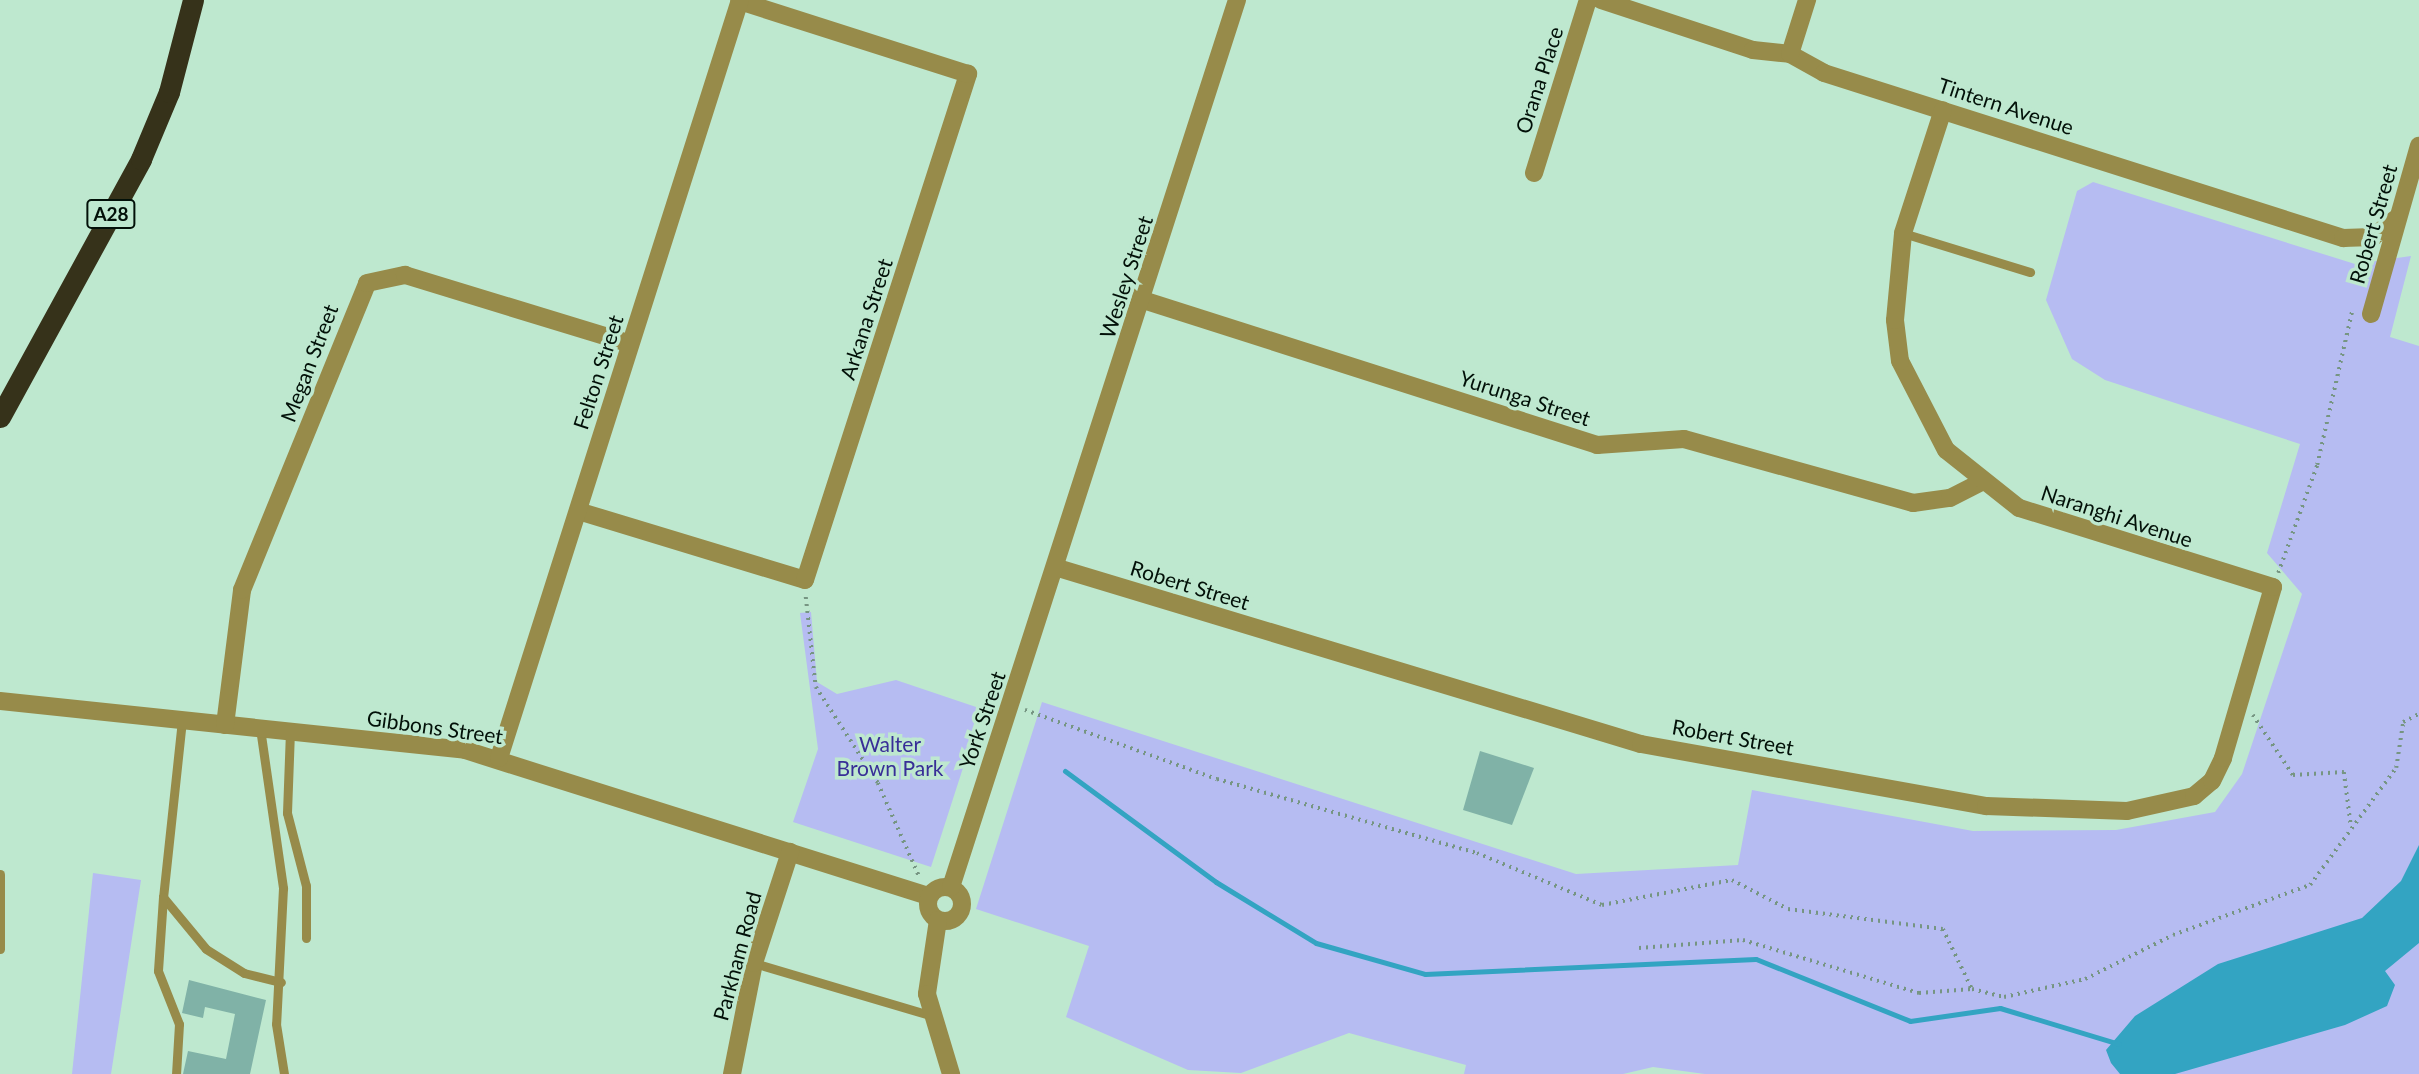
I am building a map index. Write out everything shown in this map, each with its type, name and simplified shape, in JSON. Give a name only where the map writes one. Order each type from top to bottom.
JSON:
[{"type":"highway","name":"A28","points":[[0,417],[141,159],[173,79],[193,0]]},
{"type":"street","name":"Wesley Street","points":[[1058,568],[1237,0]]},
{"type":"street","name":"Orana Place","points":[[1534,173],[1588,0]]},
{"type":"street","name":"Tintern Avenue","points":[[1601,0],[1753,50],[1790,54],[1824,73],[2343,238],[2373,237],[2395,219]]},
{"type":"street","points":[[1790,54],[1807,0]]},
{"type":"street","name":"Felton Street","points":[[499,758],[740,1]]},
{"type":"street","name":"Arkana Street","points":[[740,1],[968,74],[805,580]]},
{"type":"street","name":"Naranghi Avenue","points":[[1943,110],[1903,233],[1895,272],[1899,361],[1946,450],[1979,482],[2059,525],[2273,587]]},
{"type":"street","name":"Robert Street","points":[[2371,314],[2395,219],[2419,146]]},
{"type":"street","name":"Megan Street","points":[[225,724],[242,590],[368,282],[405,275],[631,344]]},
{"type":"street","name":"Yurunga Street","points":[[1143,300],[1597,445],[1684,439],[1913,503],[1950,498],[1979,482]]},
{"type":"street","points":[[578,511],[805,580]]},
{"type":"street","name":"Robert Street","points":[[1058,568],[1609,737],[1986,806],[2127,811],[2194,796],[2217,770],[2273,587]]},
{"type":"street","name":"York Street","points":[[951,887],[1058,568]]},
{"type":"street","name":"Gibbons Street","points":[[0,701],[290,731],[499,758],[921,894]]},
{"type":"street","name":"Parkham Road","points":[[732,1074],[754,963],[790,852]]},
{"type":"street","points":[[951,887],[962,900],[961,911],[949,921],[938,920],[927,908],[921,894],[951,887]]},
{"type":"street","points":[[938,920],[928,970],[929,1015],[951,1074]]},
{"type":"lane","points":[[1903,233],[2030,272]]},
{"type":"lane","points":[[176,1074],[179,1024],[158,971],[182,720]]},
{"type":"lane","points":[[260,728],[283,888],[281,982],[276,1024],[284,1074]]},
{"type":"lane","points":[[290,731],[287,813],[306,886],[306,938]]},
{"type":"lane","points":[[0,874],[0,948]]},
{"type":"lane","points":[[163,897],[206,949],[244,973],[281,982]]},
{"type":"lane","points":[[754,963],[929,1015]]},
{"type":"path","points":[[2273,587],[2317,465],[2355,300]]},
{"type":"path","points":[[805,580],[816,687],[878,783],[919,875],[921,894]]},
{"type":"path","points":[[2241,697],[2293,775],[2344,772],[2351,828]]},
{"type":"path","points":[[1011,705],[1217,779],[1477,853],[1602,905],[1732,880],[1788,909],[1943,929],[1972,989]]},
{"type":"path","points":[[1639,948],[1743,940],[1919,993],[1972,989],[2004,997],[2085,979],[2173,935],[2309,885],[2396,768],[2403,722],[2419,714]]},
{"type":"green space","points":[[2093,182],[2355,264],[2411,256],[2390,337],[2419,346],[2419,1074],[1705,1074],[1653,1067],[1623,1074],[1464,1074],[1466,1065],[1349,1033],[1241,1073],[1188,1070],[1066,1017],[1089,946],[976,909],[1042,702],[1576,874],[1738,865],[1752,790],[1973,831],[2116,830],[2215,812],[2242,774],[2302,594],[2267,553],[2300,444],[2105,380],[2072,359],[2046,300],[2077,191]]},
{"type":"green space","name":"Walter Brown Park","points":[[811,612],[817,682],[837,694],[896,680],[982,709],[931,867],[793,822],[818,749],[800,613]]},
{"type":"green space","points":[[93,873],[141,880],[111,1074],[72,1074]]},
{"type":"shaded area","points":[[2419,845],[2419,943],[2385,971],[2395,985],[2387,1006],[2345,1025],[2175,1074],[2120,1074],[2111,1063],[2106,1050],[2135,1016],[2218,964],[2362,918],[2401,881]]},
{"type":"building","points":[[1480,751],[1534,768],[1512,825],[1463,810]]},
{"type":"building","points":[[189,980],[266,1000],[250,1074],[183,1074],[188,1051],[226,1059],[235,1014],[205,1007],[203,1018],[182,1013]]},
{"type":"waterway","points":[[1065,771],[1216,882],[1316,943],[1425,974],[1756,959],[1910,1021],[2000,1008],[2119,1044]]}]
